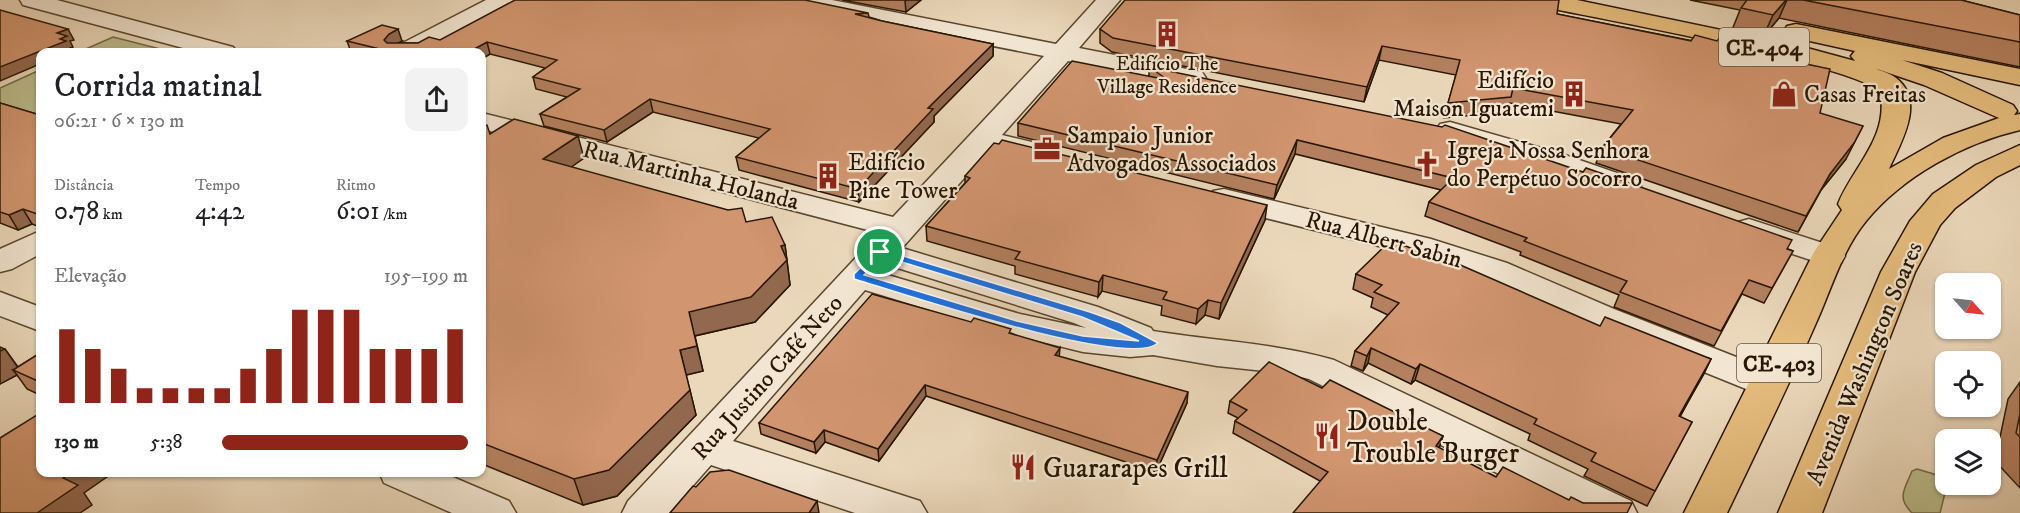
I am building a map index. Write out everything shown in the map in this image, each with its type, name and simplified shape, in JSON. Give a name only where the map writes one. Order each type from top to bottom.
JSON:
[{"type":"main road","name":"CE-404","points":[[1544,0],[1807,56],[1858,70],[1886,83],[1893,91],[1897,107],[1894,126],[1873,172],[1853,202],[1854,215]]},
{"type":"main road","points":[[1598,0],[1862,56],[1933,80],[2012,128]]},
{"type":"main road","name":"CE-404","points":[[1648,0],[2020,77]]},
{"type":"main road","name":"CE-403","points":[[1706,513],[1829,256],[1854,215],[1887,186],[1941,149],[2012,128]]},
{"type":"main road","name":"Avenida Washington Soares","points":[[1800,513],[1898,272],[1921,228],[1944,201],[1986,171],[2012,128]]},
{"type":"street","points":[[31,0],[209,48]]},
{"type":"street","points":[[412,48],[504,0]]},
{"type":"street","points":[[796,0],[1214,82]]},
{"type":"street","name":"Rua Justino Café Neto","points":[[643,513],[1109,0]]},
{"type":"street","name":"Rua Martinha Holanda","points":[[486,122],[880,253],[1015,324],[1083,340],[1130,345],[1153,343],[1217,354],[1285,360],[1321,369],[1616,513]]},
{"type":"street","points":[[1424,124],[1503,144],[1649,194]]},
{"type":"street","points":[[983,139],[1075,160]]},
{"type":"street","name":"Rua Albert Sabin","points":[[1199,191],[1419,246],[1477,264],[1769,384]]},
{"type":"street","points":[[1728,221],[1829,256]]},
{"type":"street","points":[[0,262],[36,243]]},
{"type":"street","points":[[0,303],[36,318]]},
{"type":"street","points":[[705,447],[905,513]]},
{"type":"street","points":[[411,477],[494,513]]},
{"type":"green space","points":[[113,37],[156,48],[88,48]]},
{"type":"green space","points":[[36,72],[36,126],[0,115],[0,88]]},
{"type":"green space","points":[[1917,469],[1935,474],[1935,495],[1944,495],[1940,513],[1912,513],[1907,507],[1903,493],[1912,471]]},
{"type":"building","points":[[515,0],[805,0],[868,13],[855,14],[882,21],[993,44],[928,108],[933,109],[858,189],[736,157],[770,129],[650,99],[604,130],[540,114],[580,89],[533,77],[557,60],[487,42],[476,48],[376,48],[347,41],[382,25],[398,29],[384,40],[387,43],[418,43],[429,37],[440,40]]},
{"type":"building","points":[[1125,0],[1559,0],[1557,14],[1691,41],[1695,35],[1717,41],[1725,31],[1756,38],[1744,51],[1830,69],[1820,113],[1863,126],[1854,143],[1830,174],[1806,216],[1602,148],[1633,110],[1513,88],[1511,97],[1448,103],[1460,60],[1382,46],[1367,87],[1113,38],[1100,29]]},
{"type":"building","points":[[1747,0],[1786,0],[1773,15],[1741,8]]},
{"type":"building","points":[[1803,0],[1961,0],[2020,15],[2020,42]]},
{"type":"building","points":[[0,10],[68,29],[57,33],[67,36],[60,39],[66,41],[48,48],[36,48],[36,53],[0,67]]},
{"type":"building","points":[[1072,61],[1168,80],[1149,67],[1442,127],[1445,125],[1583,172],[1586,168],[1792,240],[1787,249],[1793,251],[1772,288],[1749,280],[1721,331],[1620,292],[1627,281],[1524,241],[1527,238],[1429,202],[1453,178],[1297,140],[1277,185],[1018,123]]},
{"type":"building","points":[[0,103],[36,114],[36,214],[23,209],[9,215],[0,212]]},
{"type":"building","points":[[514,119],[578,136],[543,159],[728,210],[742,208],[746,222],[772,217],[785,245],[781,246],[787,260],[751,297],[689,312],[697,346],[680,350],[690,390],[609,470],[574,479],[486,445],[486,125],[490,134]]},
{"type":"building","points":[[1002,140],[1267,205],[1221,303],[1208,300],[1198,309],[1163,299],[1167,292],[1103,275],[1099,282],[1015,259],[1020,252],[926,226],[970,178],[965,176],[994,143],[999,144]]},
{"type":"building","points":[[1391,240],[1440,260],[1442,257],[1600,326],[1605,317],[1711,359],[1679,416],[1692,422],[1655,491],[1591,461],[1596,453],[1534,424],[1537,419],[1420,364],[1416,369],[1371,348],[1367,356],[1355,351],[1399,303],[1374,292],[1382,285],[1356,274]]},
{"type":"building","points":[[872,294],[971,322],[974,318],[1011,329],[1009,333],[1060,348],[1055,355],[1188,392],[1157,460],[925,385],[878,449],[824,430],[814,442],[759,423]]},
{"type":"building","points":[[36,356],[36,380],[13,370]]},
{"type":"building","points":[[1269,362],[1322,388],[1330,380],[1443,436],[1436,446],[1496,477],[1503,467],[1569,500],[1571,497],[1583,503],[1632,503],[1627,513],[1293,513],[1328,472],[1235,421],[1247,410],[1230,401]]},
{"type":"building","points":[[2020,414],[2020,437],[2016,433]]},
{"type":"building","points":[[36,416],[36,477],[64,477],[63,478],[78,485],[37,513],[0,513],[0,438]]},
{"type":"building","points":[[729,470],[817,501],[809,513],[670,513],[693,486],[696,487],[710,472]]},
{"type":"place","name":"Edifício The Village Residence","points":[[1167,34]]},
{"type":"place","name":"Edifício Maison Iguatemi","points":[[1574,94]]},
{"type":"place","name":"Casas Freitas","points":[[1784,94]]},
{"type":"place","name":"Sampaio Junior Advogados Associados","points":[[1047,149]]},
{"type":"place","name":"Igreja Nossa Senhora do Perpétuo Socorro","points":[[1427,164]]},
{"type":"place","name":"Edifício Pine Tower","points":[[828,176]]},
{"type":"place","name":"Double Trouble Burger","points":[[1327,436]]},
{"type":"place","name":"Guararapes Grill","points":[[1023,467]]},
{"type":"route","points":[[880,252],[1117,325],[1153,343],[1130,345],[1083,340],[1015,324],[858,277],[880,252]]}]
